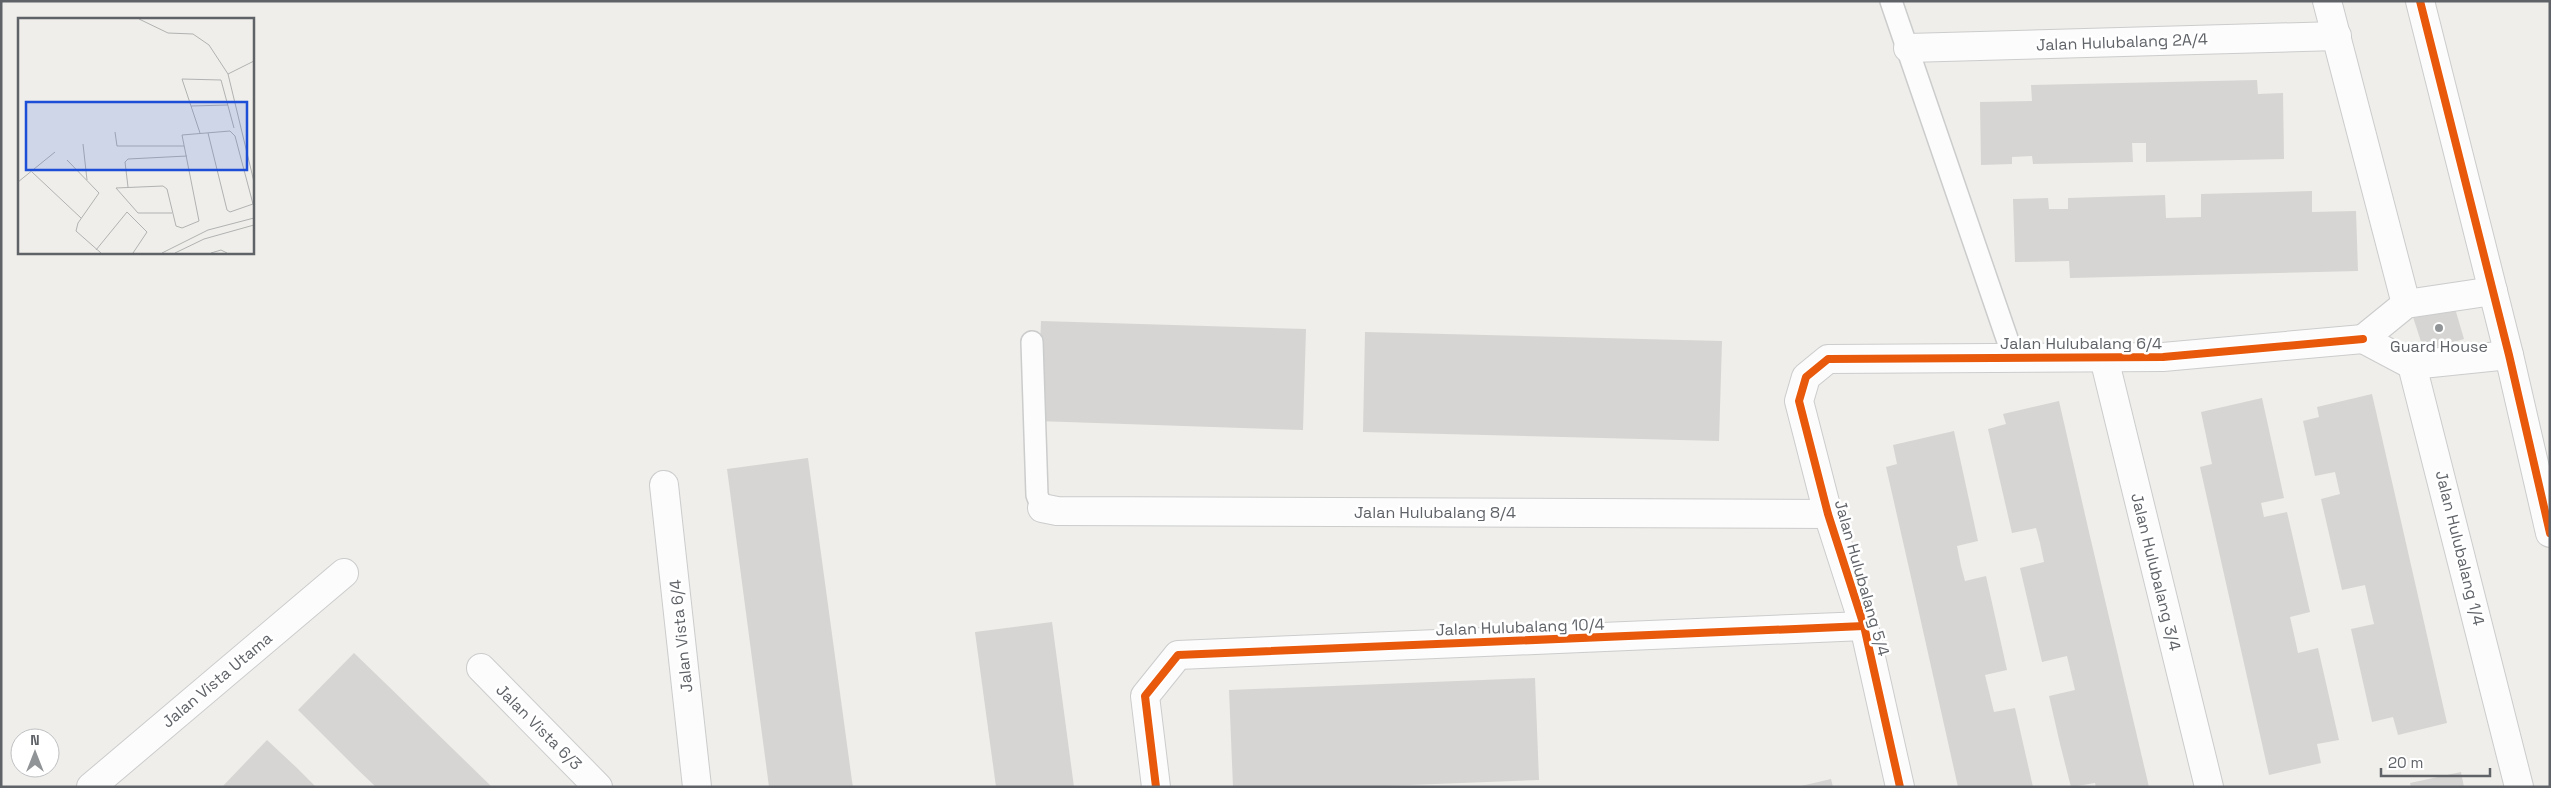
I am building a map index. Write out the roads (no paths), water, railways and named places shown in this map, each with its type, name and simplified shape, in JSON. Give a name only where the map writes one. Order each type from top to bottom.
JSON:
[{"type":"street","points":[[2327,1],[2406,304]]},
{"type":"street","points":[[2420,1],[2509,355],[2550,533]]},
{"type":"street","name":"Jalan Hulubalang 2A/4","points":[[1908,48],[2336,36]]},
{"type":"street","points":[[2493,291],[2406,304],[2362,339],[2412,365],[2509,355]]},
{"type":"street","name":"Jalan Hulubalang 6/4","points":[[1806,377],[1828,359],[2013,356],[2163,357],[2362,339]]},
{"type":"street","name":"Jalan Hulubalang 3/4","points":[[2104,358],[2209,787]]},
{"type":"street","name":"Jalan Hulubalang 1/4","points":[[2412,365],[2519,787]]},
{"type":"street","name":"Jalan Hulubalang 5/4","points":[[1806,377],[1799,401],[1828,514],[1864,626],[1900,787]]},
{"type":"street","name":"Jalan Vista 6/4","points":[[664,485],[697,787]]},
{"type":"street","name":"Jalan Hulubalang 8/4","points":[[1042,508],[1057,511],[1828,514]]},
{"type":"street","name":"Jalan Vista Utama","points":[[90,787],[344,573]]},
{"type":"street","name":"Jalan Hulubalang 10/4","points":[[1156,787],[1145,696],[1178,655],[1864,626]]},
{"type":"street","name":"Jalan Vista 6/3","points":[[481,668],[598,787]]},
{"type":"lane","points":[[1891,1],[2013,356]]},
{"type":"lane","points":[[1032,342],[1037,496],[1042,508]]},
{"type":"place","name":"Guard House","points":[[2439,328]]}]
